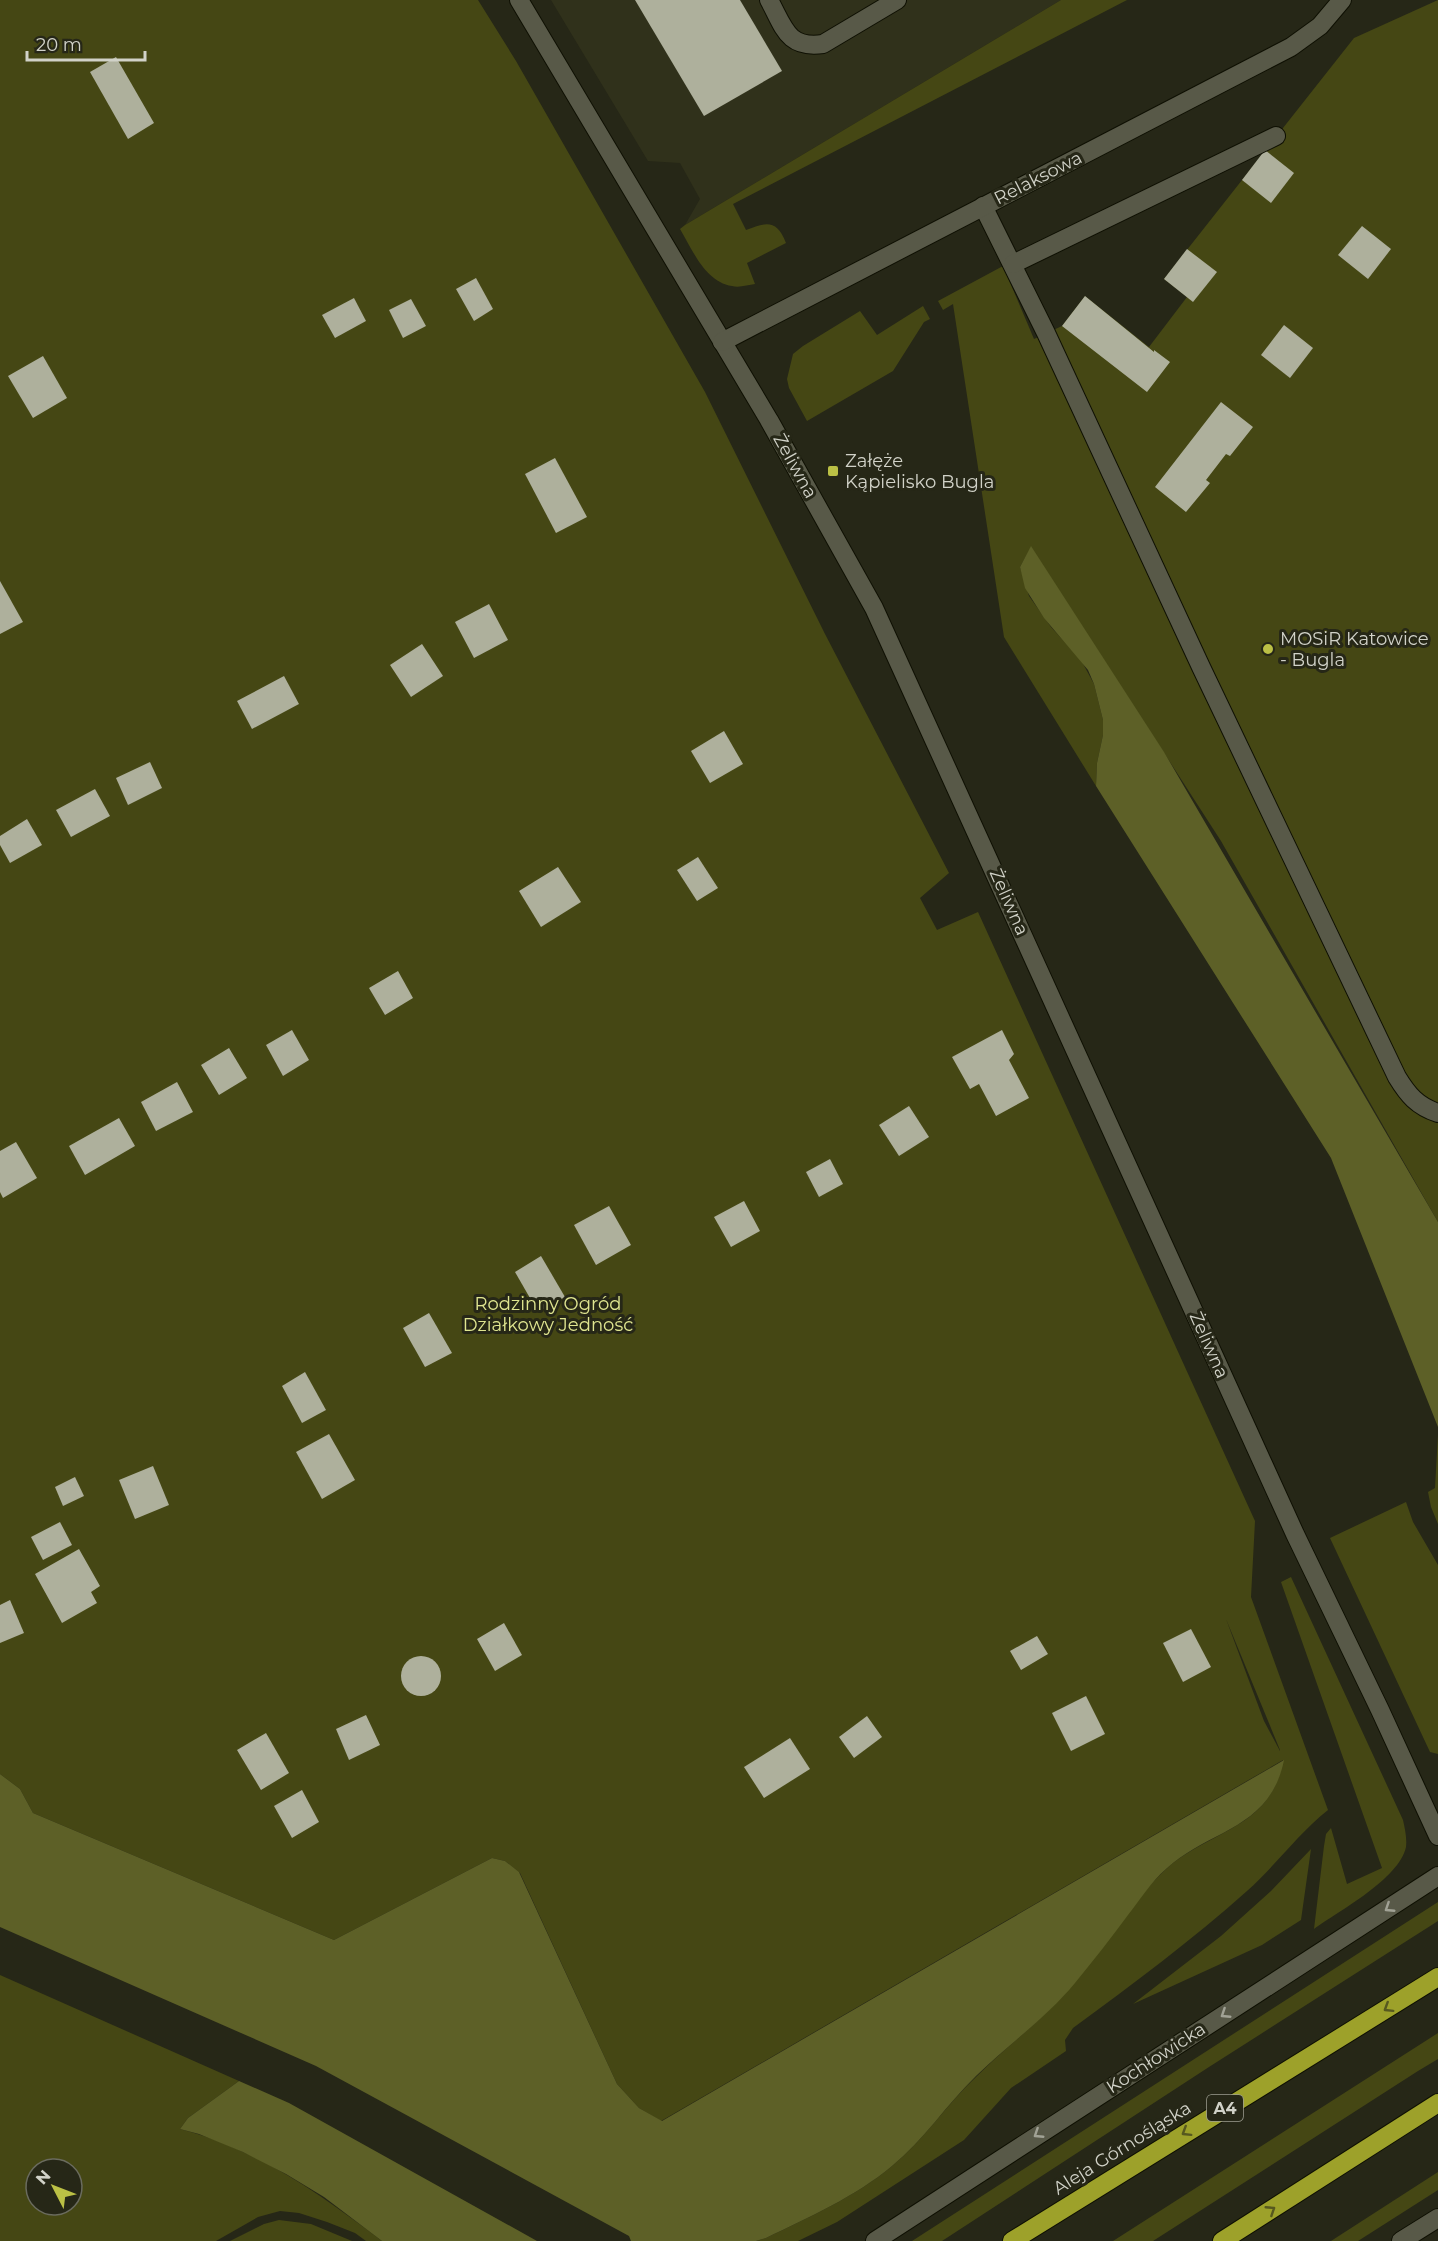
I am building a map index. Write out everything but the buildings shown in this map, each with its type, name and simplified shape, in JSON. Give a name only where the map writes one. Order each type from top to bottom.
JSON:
[{"type":"highway","name":"Aleja Górnośląska","points":[[1012,2241],[1438,1977]]},
{"type":"highway","points":[[1222,2241],[1438,2103]]},
{"type":"street","name":"Żeliwna","points":[[519,0],[769,420],[874,608],[1295,1534],[1438,1836]]},
{"type":"street","points":[[769,0],[797,43],[810,46],[824,44],[897,0]]},
{"type":"street","name":"Relaksowa","points":[[723,342],[1292,47],[1320,26],[1342,0]]},
{"type":"street","points":[[1013,264],[1276,136]]},
{"type":"street","points":[[983,206],[1013,264],[1201,667],[1397,1077],[1406,1093],[1416,1103],[1438,1113]]},
{"type":"street","name":"Kochłowicka","points":[[875,2241],[1438,1876]]},
{"type":"street","points":[[1401,2241],[1438,2218]]},
{"type":"shaded area","points":[[551,0],[1061,0],[685,225],[700,199],[680,163],[648,161]]},
{"type":"green space","name":"Rodzinny Ogród Działkowy Jedność","points":[[0,0],[478,0],[516,61],[705,392],[825,634],[949,873],[920,898],[937,930],[978,912],[1255,1521],[1251,1597],[1328,1810],[1226,1909],[1073,2028],[1065,2040],[1066,2051],[1011,2088],[964,2140],[837,2222],[798,2241],[756,2241],[847,2197],[878,2177],[904,2156],[965,2088],[1063,1996],[1141,1896],[1165,1870],[1182,1857],[1236,1826],[1266,1801],[1276,1783],[1283,1760],[661,2121],[639,2108],[617,2084],[520,1873],[505,1861],[492,1858],[334,1940],[33,1813],[20,1789],[0,1774]],"holes":[[[1226,1619],[1280,1751],[1264,1721]]]},
{"type":"green space","points":[[1061,0],[1127,0],[733,204],[746,230],[765,224],[775,226],[783,235],[786,243],[747,263],[755,284],[738,287],[723,283],[714,278],[700,264],[680,229],[685,225]]},
{"type":"green space","name":"MOSiR Katowice - Bugla","points":[[1438,0],[1438,1222],[1221,841],[1031,547],[1020,567],[1029,596],[1051,627],[1081,660],[1094,684],[1103,720],[1096,786],[1004,637],[953,304],[943,310],[938,301],[1003,266],[1034,339],[1062,326],[1085,296],[1149,347],[1187,297],[1164,279],[1354,38]]},
{"type":"green space","points":[[923,306],[930,319],[924,322],[893,371],[807,421],[789,388],[787,379],[793,354],[860,311],[877,335]]},
{"type":"green space","points":[[1031,546],[1164,752],[1438,1222],[1438,1427],[1331,1158],[1096,786],[1103,720],[1094,684],[1088,670],[1044,618],[1025,588],[1020,567]]},
{"type":"green space","points":[[1438,1434],[1438,1524],[1428,1492],[1435,1488]]},
{"type":"green space","points":[[1406,1502],[1413,1522],[1438,1565],[1438,1754],[1430,1752],[1330,1538]]},
{"type":"green space","points":[[1291,1577],[1403,1820],[1406,1837],[1406,1847],[1392,1871],[1367,1893],[1314,1929],[1326,1834],[1331,1828],[1347,1884],[1382,1868],[1281,1582]]},
{"type":"green space","points":[[1284,1760],[1277,1783],[1266,1801],[1236,1826],[1183,1856],[1166,1869],[1146,1891],[1064,1996],[976,2076],[904,2156],[878,2177],[847,2197],[756,2241],[631,2241],[629,2236],[316,2066],[0,1927],[0,1774],[20,1789],[33,1813],[334,1940],[492,1858],[505,1861],[519,1872],[617,2084],[639,2108],[662,2121]]},
{"type":"green space","points":[[1311,1849],[1301,1920],[1262,1945],[1133,2004],[1221,1936],[1271,1891]]},
{"type":"green space","points":[[1438,1902],[1438,1921],[942,2241],[912,2241]]},
{"type":"green space","points":[[0,1975],[239,2081],[188,2118],[180,2129],[235,2148],[287,2175],[335,2206],[382,2241],[366,2241],[355,2233],[327,2222],[299,2213],[280,2211],[258,2217],[216,2241],[0,2241]]},
{"type":"green space","points":[[1438,2033],[1438,2059],[1153,2241],[1113,2241]]},
{"type":"green space","points":[[239,2081],[289,2103],[537,2241],[382,2241],[324,2197],[286,2174],[243,2152],[199,2134],[180,2129],[188,2118]]},
{"type":"green space","points":[[1438,2172],[1438,2190],[1358,2241],[1331,2241]]},
{"type":"green space","points":[[279,2220],[311,2224],[352,2241],[230,2241],[264,2224]]},
{"type":"place","name":"Załęże Kąpielisko Bugla","points":[[833,471]]},
{"type":"place","name":"MOSiR Katowice - Bugla","points":[[1268,649]]}]
